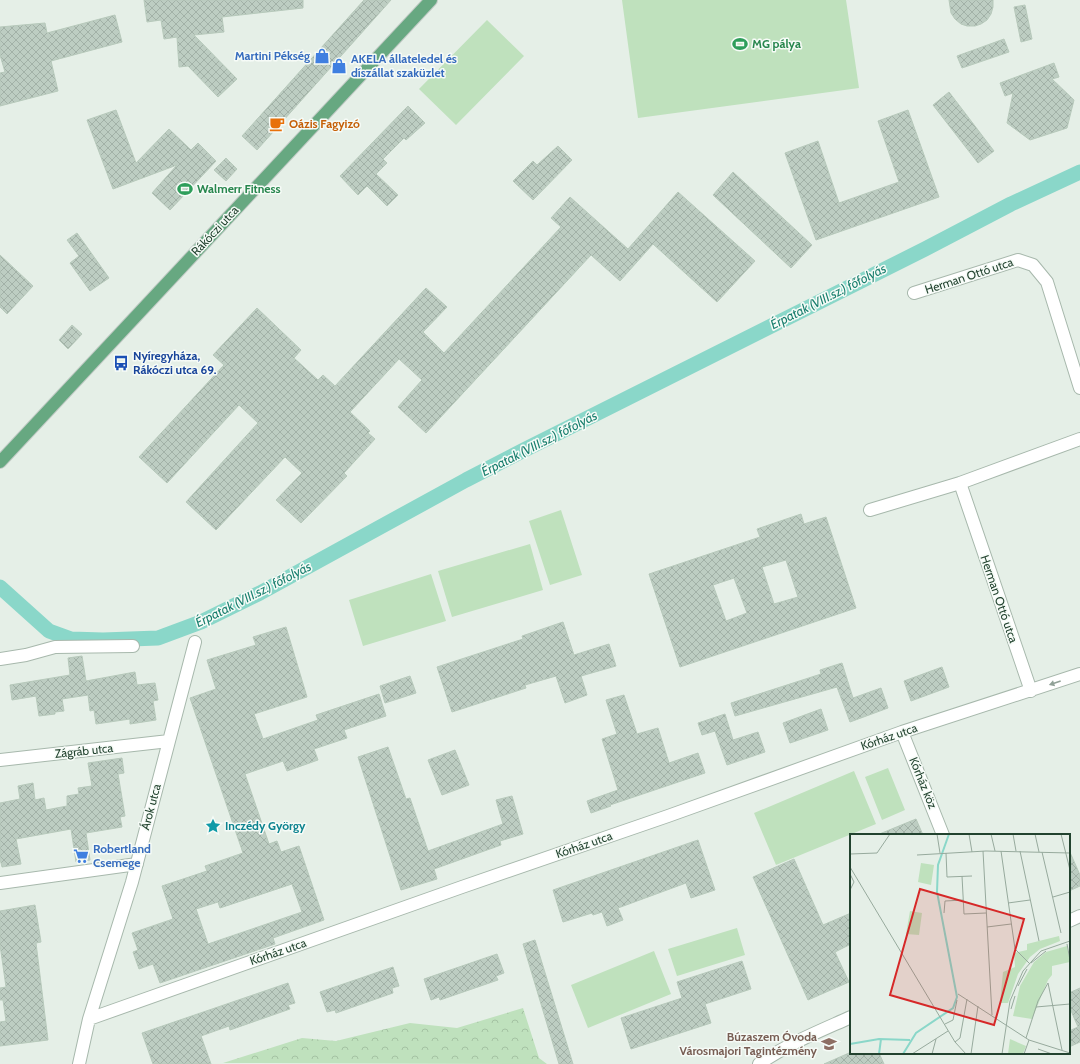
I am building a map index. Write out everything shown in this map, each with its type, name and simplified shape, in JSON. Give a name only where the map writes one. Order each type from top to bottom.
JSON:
[{"type":"main road","name":"Rákóczi utca","points":[[0,462],[431,0]]},
{"type":"street","name":"Herman Ottó utca","points":[[914,293],[1018,260],[1034,265],[1047,282],[1080,388]]},
{"type":"street","points":[[870,510],[960,484],[1080,439]]},
{"type":"street","name":"Herman Ottó utca","points":[[960,484],[1031,691]]},
{"type":"street","name":"Árok utca","points":[[79,1064],[89,1020],[137,864],[195,642]]},
{"type":"street","points":[[0,660],[55,647],[133,646]]},
{"type":"street","name":"Kórház utca","points":[[89,1020],[902,732],[1080,674]]},
{"type":"street","name":"Kórház köz","points":[[902,732],[943,834]]},
{"type":"street","name":"Zágráb utca","points":[[0,760],[169,741]]},
{"type":"street","points":[[0,883],[137,864]]},
{"type":"street","points":[[1070,921],[1080,916]]},
{"type":"street","points":[[759,1064],[772,1055],[850,1017]]},
{"type":"green space","name":"MG pálya","points":[[622,0],[846,0],[859,88],[638,118]]},
{"type":"green space","points":[[487,20],[524,56],[456,125],[419,89]]},
{"type":"green space","points":[[561,510],[582,575],[550,585],[529,521]]},
{"type":"green space","points":[[530,544],[543,590],[452,617],[438,571]]},
{"type":"green space","points":[[431,574],[446,621],[363,646],[349,600]]},
{"type":"green space","points":[[888,768],[905,810],[882,820],[865,777]]},
{"type":"green space","points":[[854,771],[876,824],[776,865],[754,813]]},
{"type":"green space","points":[[737,928],[745,955],[677,976],[668,949]]},
{"type":"green space","points":[[654,951],[671,994],[588,1028],[571,985]]},
{"type":"green space","points":[[523,1008],[539,1058],[547,1064],[223,1063],[302,1038],[336,1041],[410,1023],[457,1028]]},
{"type":"building","points":[[144,0],[303,0],[303,8],[222,17],[224,32],[194,35],[237,79],[218,97],[188,66],[179,67],[177,37],[164,39],[161,20],[147,22]]},
{"type":"building","points":[[364,0],[391,0],[257,150],[242,136]]},
{"type":"building","points":[[949,0],[993,0],[993,7],[987,20],[975,26],[967,26],[961,24],[955,19],[951,13]]},
{"type":"building","points":[[1025,5],[1032,39],[1021,42],[1014,7]]},
{"type":"building","points":[[115,15],[122,42],[51,61],[58,91],[0,106],[0,73],[5,72],[0,55],[0,27],[45,23],[47,33]]},
{"type":"building","points":[[1004,39],[1009,52],[962,68],[957,56]]},
{"type":"building","points":[[1054,63],[1059,77],[1052,79],[1074,100],[1067,128],[1030,140],[1007,123],[1013,93],[1005,96],[1000,83]]},
{"type":"building","points":[[949,92],[994,151],[978,163],[933,105]]},
{"type":"building","points":[[408,106],[425,123],[406,140],[404,138],[383,159],[387,163],[376,174],[398,195],[387,206],[367,186],[358,195],[340,176]]},
{"type":"building","points":[[116,110],[136,163],[169,129],[191,150],[198,143],[216,161],[170,210],[152,193],[177,165],[113,189],[87,120]]},
{"type":"building","points":[[908,110],[939,197],[816,240],[785,153],[818,141],[839,203],[899,182],[878,121]]},
{"type":"building","points":[[558,146],[572,160],[533,200],[513,181],[533,161],[537,165]]},
{"type":"building","points":[[226,158],[237,169],[226,181],[214,170]]},
{"type":"building","points":[[733,172],[812,245],[791,268],[713,195]]},
{"type":"building","points":[[678,192],[755,261],[717,302],[653,244],[620,281],[591,255],[426,433],[398,407],[422,380],[399,359],[350,412],[370,431],[368,433],[375,439],[344,473],[347,476],[301,523],[276,500],[302,473],[285,457],[216,530],[186,502],[258,423],[239,405],[167,483],[139,457],[224,365],[213,355],[257,308],[301,350],[294,358],[318,380],[323,375],[335,386],[426,288],[447,307],[423,332],[444,353],[561,227],[551,218],[570,197],[628,249]]},
{"type":"building","points":[[77,233],[109,278],[90,291],[70,263],[79,256],[67,240]]},
{"type":"building","points":[[0,255],[33,286],[7,314],[0,307]]},
{"type":"building","points":[[72,325],[82,334],[68,349],[59,340]]},
{"type":"building","points":[[801,514],[804,524],[826,517],[856,608],[680,667],[649,574],[760,537],[757,529]],"holes":[[[786,560],[798,597],[774,604],[762,567]],[[734,578],[747,613],[726,621],[713,585]]]},
{"type":"building","points":[[563,622],[574,655],[609,644],[616,666],[581,676],[587,695],[565,703],[556,676],[525,685],[526,688],[452,712],[437,667],[523,639],[522,636]]},
{"type":"building","points":[[286,627],[307,697],[254,714],[263,739],[318,720],[316,715],[379,694],[386,716],[344,730],[347,738],[314,749],[318,760],[287,771],[283,761],[245,774],[269,844],[277,841],[281,852],[299,846],[324,920],[273,938],[275,944],[160,983],[153,964],[139,969],[133,952],[138,950],[132,933],[173,919],[162,886],[207,871],[205,866],[243,853],[190,698],[216,689],[207,660],[256,645],[253,637]],"holes":[[[292,884],[302,912],[208,944],[196,909],[218,902],[220,908]]]},
{"type":"building","points":[[82,656],[86,681],[135,672],[137,685],[155,683],[158,700],[153,701],[156,720],[130,724],[130,719],[96,724],[94,710],[90,711],[88,695],[62,699],[64,711],[39,716],[36,696],[12,700],[10,685],[70,675],[68,658]]},
{"type":"building","points":[[842,663],[853,698],[881,688],[888,708],[850,722],[837,687],[735,716],[731,703],[821,674],[820,670]]},
{"type":"building","points":[[942,667],[949,687],[911,701],[904,681]]},
{"type":"building","points":[[410,676],[416,693],[385,703],[380,686]]},
{"type":"building","points":[[624,695],[637,734],[658,728],[669,763],[698,753],[705,773],[610,805],[611,806],[591,813],[587,801],[618,790],[602,739],[617,734],[606,700]]},
{"type":"building","points":[[821,709],[828,730],[790,743],[783,723]]},
{"type":"building","points":[[725,714],[733,740],[758,732],[765,752],[727,765],[715,731],[702,735],[698,723]]},
{"type":"building","points":[[388,747],[406,799],[410,798],[428,851],[503,824],[496,800],[512,796],[523,834],[500,841],[501,845],[434,869],[437,879],[401,890],[358,757]]},
{"type":"building","points":[[455,750],[469,785],[442,795],[428,760]]},
{"type":"building","points":[[122,758],[124,773],[118,774],[125,816],[120,817],[122,827],[86,833],[90,860],[76,862],[71,829],[16,839],[21,864],[2,867],[0,859],[0,803],[20,799],[18,786],[33,783],[35,800],[44,798],[46,810],[67,806],[67,796],[79,794],[78,788],[92,786],[88,763]]},
{"type":"building","points":[[916,819],[923,834],[879,834]]},
{"type":"building","points":[[698,840],[715,890],[691,898],[686,883],[618,908],[623,920],[607,926],[602,912],[593,915],[592,913],[563,922],[553,890]]},
{"type":"building","points":[[1070,852],[1080,875],[1080,886],[1070,891]]},
{"type":"building","points":[[794,859],[823,925],[850,913],[850,944],[835,952],[849,982],[808,1000],[753,877]]},
{"type":"building","points":[[35,905],[41,942],[36,943],[48,1040],[0,1046],[0,1022],[6,1021],[3,1000],[0,1000],[0,988],[6,987],[0,945],[0,911]]},
{"type":"building","points":[[535,940],[573,1064],[559,1064],[523,944]]},
{"type":"building","points":[[497,954],[504,973],[496,976],[498,980],[440,1000],[439,997],[431,1000],[424,979]]},
{"type":"building","points":[[742,961],[751,989],[705,1004],[711,1023],[631,1049],[621,1018],[682,998],[677,982]]},
{"type":"building","points":[[393,967],[399,986],[392,988],[393,993],[336,1013],[335,1010],[327,1012],[320,992]]},
{"type":"building","points":[[288,983],[295,1003],[288,1005],[290,1009],[230,1030],[229,1026],[201,1036],[211,1064],[153,1064],[142,1033]]},
{"type":"building","points":[[1080,988],[1080,1042],[1070,1047],[1070,1031],[1078,1027],[1070,1008],[1070,993]]},
{"type":"building","points":[[850,1053],[879,1054],[884,1064],[824,1064]]},
{"type":"waterway","name":"Érpatak (VIII.sz.) főfolyás","points":[[0,587],[49,631],[71,639],[103,640],[158,638],[201,622],[260,593],[466,480],[524,450],[925,249],[1011,204],[1080,172]]},
{"type":"place","name":"MG pálya","points":[[740,44]]},
{"type":"place","name":"Martini Pékség","points":[[322,56]]},
{"type":"place","name":"AKELA állateledel és díszállat szaküzlet","points":[[339,66]]},
{"type":"place","name":"Oázis Fagyizó","points":[[277,124]]},
{"type":"place","name":"Walmerr Fitness","points":[[185,189]]},
{"type":"place","name":"Nyíregyháza, Rákóczi utca 69.","points":[[121,363]]},
{"type":"place","name":"Inczédy György","points":[[213,826]]},
{"type":"place","name":"Robertland Csemege","points":[[81,856]]},
{"type":"place","name":"Búzaszem Óvoda Városmajori Tagintézmény","points":[[829,1044]]}]
